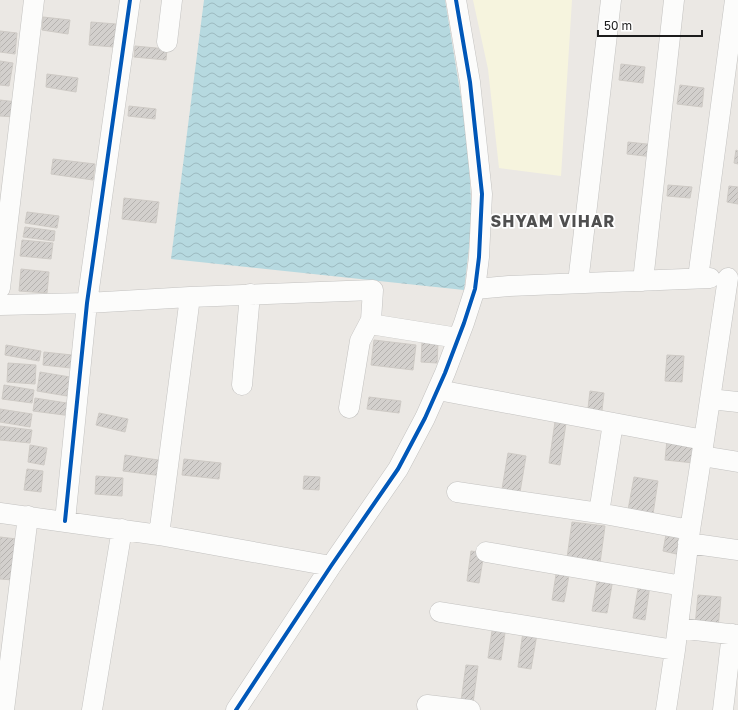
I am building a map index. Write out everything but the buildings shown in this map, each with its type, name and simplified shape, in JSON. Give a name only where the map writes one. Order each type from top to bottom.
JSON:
[{"type":"street","points":[[0,288],[34,0]]},
{"type":"street","points":[[65,521],[87,303],[130,0]]},
{"type":"street","points":[[167,42],[172,0]]},
{"type":"street","points":[[236,710],[331,566],[398,469],[438,390],[475,289],[479,256],[482,194],[470,82],[456,0]]},
{"type":"street","points":[[578,283],[611,0]]},
{"type":"street","points":[[643,281],[674,0]]},
{"type":"street","points":[[698,278],[730,96],[735,0]]},
{"type":"street","points":[[475,289],[578,283],[733,277],[710,399],[689,536],[666,710]]},
{"type":"street","points":[[0,305],[87,303],[250,294],[373,290],[370,324],[360,341],[349,408]]},
{"type":"street","points":[[242,385],[250,294]]},
{"type":"street","points":[[159,535],[190,297]]},
{"type":"street","points":[[370,324],[458,338]]},
{"type":"street","points":[[438,390],[613,423],[703,448],[738,462]]},
{"type":"street","points":[[710,399],[738,402]]},
{"type":"street","points":[[599,513],[613,423]]},
{"type":"street","points":[[457,492],[599,513],[738,550]]},
{"type":"street","points":[[0,513],[122,529],[331,566]]},
{"type":"street","points":[[4,710],[28,516]]},
{"type":"street","points":[[92,710],[122,529]]},
{"type":"street","points":[[486,552],[683,586]]},
{"type":"street","points":[[440,612],[675,650]]},
{"type":"street","points":[[678,628],[735,634],[728,709]]},
{"type":"street","points":[[427,705],[470,710]]},
{"type":"shaded area","points":[[473,0],[572,0],[561,176],[499,168],[488,69]]},
{"type":"water","points":[[204,0],[445,0],[468,140],[472,222],[464,290],[171,259]]},
{"type":"cycle path","points":[[65,521],[87,303],[130,0]]},
{"type":"cycle path","points":[[236,710],[331,566],[398,469],[425,418],[445,373],[475,289],[479,257],[482,194],[470,82],[456,0]]},
{"type":"district","name":"SHYAM VIHAR","points":[[553,221]]}]
